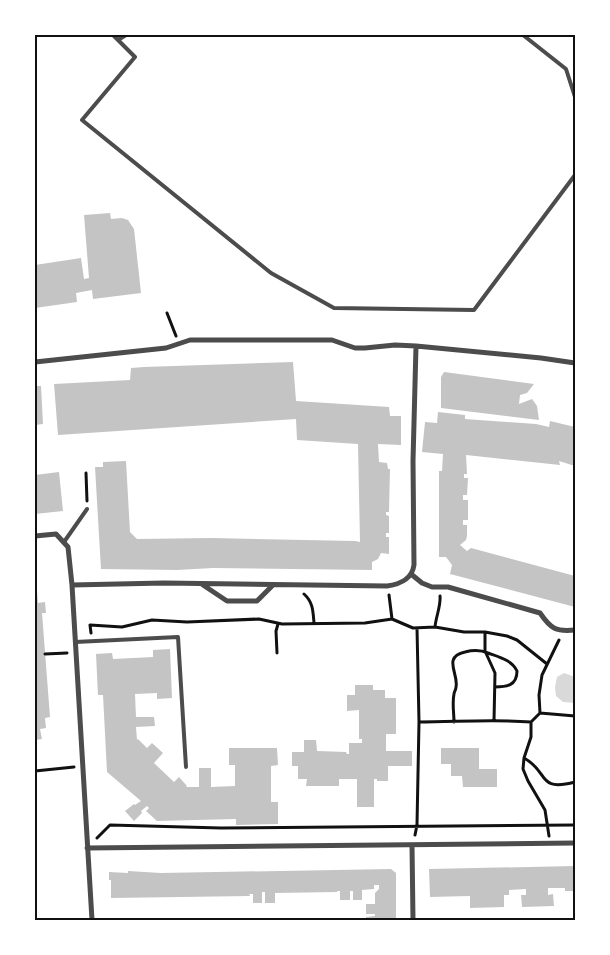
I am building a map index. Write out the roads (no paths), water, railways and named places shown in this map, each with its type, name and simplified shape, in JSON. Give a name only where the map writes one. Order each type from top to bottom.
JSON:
[{"type":"street","points":[[35,362],[166,348],[190,340],[332,340],[355,348],[395,345],[416,346],[575,363]]},
{"type":"street","points":[[72,585],[388,586],[399,584],[411,574],[414,564],[413,462],[416,346]]},
{"type":"street","points":[[35,536],[56,534],[68,547],[76,642],[92,920]]},
{"type":"street","points":[[411,574],[427,586],[448,587],[540,614],[548,624],[561,632],[575,630]]},
{"type":"street","points":[[202,584],[227,601],[257,601],[273,585]]},
{"type":"street","points":[[88,848],[575,843]]},
{"type":"street","points":[[412,845],[413,920]]},
{"type":"lane","points":[[113,35],[135,56],[82,120],[271,273],[334,308],[474,310],[575,175]]},
{"type":"lane","points":[[118,40],[126,35]]},
{"type":"lane","points":[[523,35],[566,69],[575,97]]},
{"type":"lane","points":[[64,542],[87,509]]},
{"type":"lane","points":[[76,642],[178,637],[186,767]]}]
